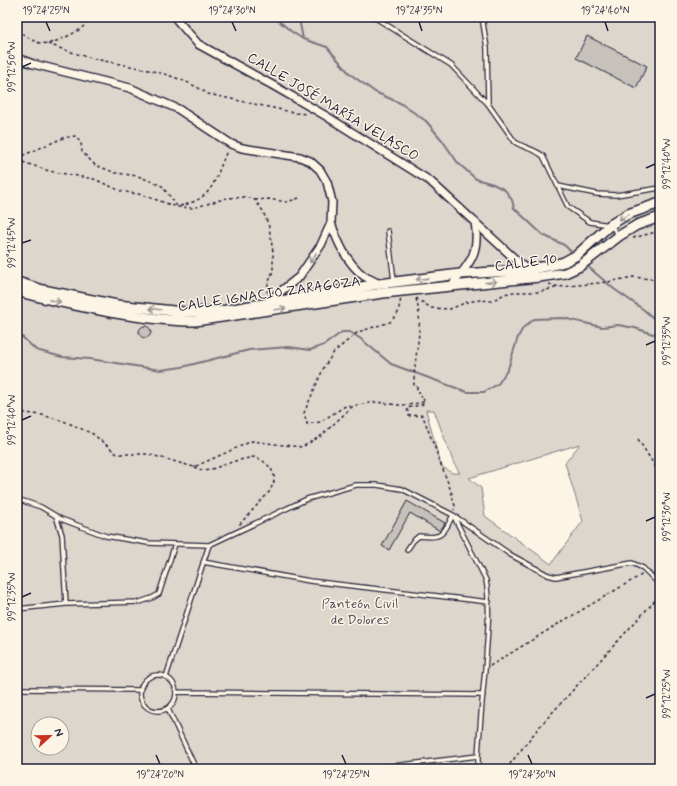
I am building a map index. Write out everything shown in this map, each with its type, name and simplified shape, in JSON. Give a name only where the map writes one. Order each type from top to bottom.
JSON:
[{"type":"street","name":"CALLE JOSÉ MARÍA VELASCO","points":[[176,17],[198,44],[287,93],[422,175],[526,270],[537,277]]},
{"type":"street","name":"CALLE IGNACIO ZARAGOZA","points":[[17,58],[33,64],[130,88],[178,109],[231,144],[242,148],[300,157],[310,161],[320,170],[327,182],[332,202],[331,223],[321,246],[299,276],[266,304]]},
{"type":"street","name":"CALLE 10","points":[[460,274],[526,270],[553,265],[574,257],[610,225],[628,214],[660,203]]},
{"type":"street","name":"CALLE 10","points":[[452,285],[566,273],[584,264],[641,224],[660,217]]},
{"type":"street","points":[[452,285],[471,259],[477,246],[475,222]]},
{"type":"street","name":"CALLE IGNACIO ZARAGOZA","points":[[331,223],[343,251],[353,265],[365,277],[379,284],[383,293]]},
{"type":"street","name":"CALLE IGNACIO ZARAGOZA","points":[[17,282],[43,290],[117,305],[183,312],[221,311],[379,284],[460,274]]},
{"type":"street","name":"CALLE IGNACIO ZARAGOZA","points":[[17,291],[49,300],[100,310],[166,321],[195,321],[383,293],[403,291],[416,293],[452,285]]},
{"type":"lane","points":[[374,17],[451,65],[488,104],[515,142],[538,152],[543,156],[568,208],[590,222],[610,225],[624,237]]},
{"type":"lane","points":[[482,17],[487,48],[488,104]]},
{"type":"lane","points":[[558,186],[597,194],[616,195],[660,188]]},
{"type":"lane","points":[[388,231],[394,282]]},
{"type":"lane","points":[[17,499],[41,507],[56,516],[106,536],[148,544],[209,545],[307,499],[356,485],[378,485],[402,489],[453,516],[511,556],[548,575],[556,577],[632,563],[642,568],[660,586]]},
{"type":"lane","points":[[56,516],[62,542],[66,604]]},
{"type":"lane","points":[[406,550],[412,540],[419,536],[433,538],[444,533],[453,516]]},
{"type":"lane","points":[[453,516],[486,580],[489,602],[478,769]]},
{"type":"lane","points":[[17,609],[66,604],[140,602],[152,598],[159,594],[175,544]]},
{"type":"lane","points":[[166,677],[209,545]]},
{"type":"lane","points":[[203,562],[310,581],[489,602]]},
{"type":"lane","points":[[151,677],[166,677],[171,681],[176,692],[174,702],[168,709],[158,711],[148,708],[142,700],[141,690],[143,684],[151,677]]},
{"type":"lane","points":[[17,689],[141,690]]},
{"type":"lane","points":[[176,692],[483,695]]},
{"type":"lane","points":[[168,709],[196,769]]},
{"type":"lane","points":[[367,769],[478,756]]},
{"type":"path","points":[[48,44],[56,42],[86,26],[91,17]]},
{"type":"path","points":[[17,30],[28,38],[39,43],[48,44],[100,60],[168,74],[197,86],[208,94],[296,113],[311,114]]},
{"type":"path","points":[[17,159],[63,138],[74,136],[81,143],[82,152],[95,165],[116,173],[138,176],[162,186],[178,207]]},
{"type":"path","points":[[178,207],[190,204],[201,199],[207,194],[213,186],[231,144]]},
{"type":"path","points":[[17,159],[49,171],[94,179],[121,191],[178,207],[193,208],[227,198],[248,197],[255,200],[287,202],[299,198]]},
{"type":"path","points":[[255,200],[263,211],[269,227],[273,252],[273,271],[268,284],[266,304]]},
{"type":"path","points":[[624,237],[660,231]]},
{"type":"path","points":[[537,277],[544,282],[558,287]]},
{"type":"path","points":[[416,293],[431,308],[450,308],[467,302],[480,300],[491,301],[513,292],[538,292],[558,287],[634,278],[660,280]]},
{"type":"path","points":[[403,291],[398,313],[390,322],[358,332],[334,352],[324,367],[304,413],[307,424],[320,422],[347,405],[352,406],[376,402],[398,406],[424,402]]},
{"type":"path","points":[[416,293],[420,330],[416,350],[414,386],[417,387],[419,393],[422,394],[421,398],[423,398],[424,402]]},
{"type":"path","points":[[424,402],[424,404],[407,408],[409,416],[422,415],[424,419],[451,491],[455,506],[453,516]]},
{"type":"path","points":[[194,468],[252,441],[283,446],[302,447],[320,436],[352,406]]},
{"type":"path","points":[[17,412],[42,415],[66,422],[93,434],[117,454],[148,454],[202,470],[212,469],[235,461],[254,457],[262,460],[271,468],[275,480],[270,491],[231,534]]},
{"type":"path","points":[[638,439],[660,474]]},
{"type":"path","points":[[485,670],[558,624],[646,572]]},
{"type":"path","points":[[506,769],[540,726],[660,595]]},
{"type":"green space","name":"Panteón Civil de Dolores","points":[[17,17],[660,17],[660,769],[17,769]],"holes":[[[426,410],[434,410],[454,464],[460,473],[452,473],[441,466]],[[580,444],[565,463],[583,521],[551,564],[485,516],[481,488],[469,478]]]},
{"type":"building","points":[[587,36],[647,66],[636,88],[576,58]]},
{"type":"building","points":[[145,326],[149,328],[151,332],[149,336],[145,338],[141,336],[139,332],[141,328]]},
{"type":"building","points":[[407,501],[445,523],[440,531],[410,513],[389,550],[382,546]]},
{"type":"waterway","points":[[274,17],[303,39],[327,47],[350,74],[375,92],[400,103],[426,121],[442,140],[458,163],[476,179],[493,184],[505,190],[512,200],[514,208],[543,235],[564,245],[574,254]]},
{"type":"waterway","points":[[302,17],[300,24],[303,39]]},
{"type":"waterway","points":[[586,265],[614,289],[644,310],[660,324]]},
{"type":"waterway","points":[[17,332],[36,350],[62,357],[90,359],[161,370],[182,367],[249,350],[289,347],[310,350],[324,345],[342,332],[350,332],[361,339],[391,364],[467,392],[484,392],[498,384],[508,369],[518,337],[523,328],[534,319],[563,318],[602,327],[618,325],[635,328],[653,334],[660,333]]}]
